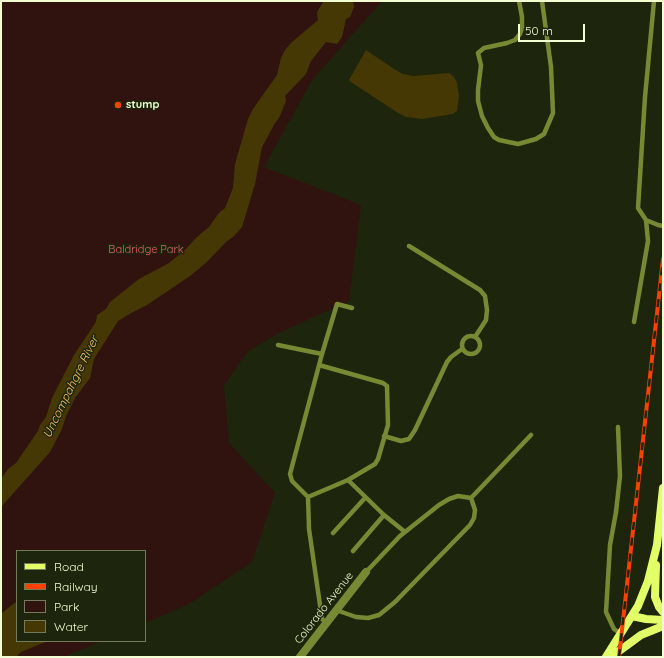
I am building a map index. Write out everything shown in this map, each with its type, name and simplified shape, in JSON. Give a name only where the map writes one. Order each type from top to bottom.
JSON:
[{"type":"street","points":[[663,488],[657,545],[655,597],[659,608],[663,612]]},
{"type":"street","points":[[606,657],[638,606],[648,581],[657,545]]},
{"type":"street","name":"Colorado Avenue","points":[[300,657],[366,572]]},
{"type":"street","points":[[632,616],[663,620]]},
{"type":"street","points":[[611,657],[620,652],[632,640],[641,634],[663,626]]},
{"type":"lane","points":[[519,1],[522,17],[522,28],[520,34],[515,40],[484,48],[478,53],[481,64],[478,101],[482,116],[494,137],[499,140],[518,144],[536,139],[544,134],[552,113],[551,67],[542,1]]},
{"type":"lane","points":[[634,322],[648,241],[646,220],[638,208],[645,97],[654,1]]},
{"type":"lane","points":[[646,220],[663,226]]},
{"type":"lane","points":[[409,246],[480,290],[485,296],[487,310],[486,320],[476,337]]},
{"type":"lane","points":[[326,623],[322,619],[309,529],[308,497],[292,481],[290,474],[337,304],[352,308]]},
{"type":"lane","points":[[470,336],[476,337],[480,348],[476,353],[466,353],[462,349],[464,338],[470,336]]},
{"type":"lane","points":[[278,345],[322,354]]},
{"type":"lane","points":[[384,436],[401,441],[410,439],[447,362],[462,349]]},
{"type":"lane","points":[[308,497],[348,480],[374,464],[378,460],[388,425],[388,386],[383,383],[319,365]]},
{"type":"lane","points":[[618,427],[620,476],[616,512],[610,545],[606,612],[614,629],[621,634]]},
{"type":"lane","points":[[471,498],[531,435]]},
{"type":"lane","points":[[348,480],[365,498],[405,532]]},
{"type":"lane","points":[[366,572],[405,532],[439,505],[458,496],[471,498]]},
{"type":"lane","points":[[332,533],[365,498]]},
{"type":"lane","points":[[336,610],[356,617],[368,618],[378,615],[395,602],[470,525],[474,518],[475,510],[471,498]]},
{"type":"lane","points":[[353,551],[384,515]]},
{"type":"green space","name":"Baldridge Park","points":[[1,1],[382,1],[312,80],[264,167],[361,205],[349,301],[281,332],[248,351],[224,385],[229,443],[275,493],[252,562],[189,604],[146,623],[146,550],[16,550],[16,642],[100,642],[64,657],[1,657]]},
{"type":"water","name":"Uncompahgre River","points":[[324,1],[353,1],[354,7],[350,17],[346,19],[342,37],[337,44],[326,42],[311,61],[306,74],[285,96],[286,101],[279,118],[262,147],[255,184],[242,227],[208,261],[190,276],[147,305],[118,321],[94,359],[90,378],[75,398],[66,416],[62,429],[50,452],[1,507],[1,479],[8,469],[16,463],[38,431],[40,425],[46,417],[52,398],[74,355],[96,322],[97,315],[106,309],[110,302],[139,279],[169,263],[186,249],[209,227],[219,213],[225,208],[233,188],[235,164],[248,119],[253,109],[277,75],[281,58],[285,50],[318,20],[317,12]]},
{"type":"water","points":[[366,50],[403,74],[413,76],[449,73],[454,77],[457,83],[459,96],[457,111],[453,114],[422,119],[406,117],[351,82],[349,80]]},
{"type":"water","points":[[16,602],[16,642],[46,642],[21,652],[16,657],[1,657],[1,614]]},
{"type":"railway","points":[[619,657],[663,259]]},
{"type":"place","name":"stump","points":[[118,105]]}]
